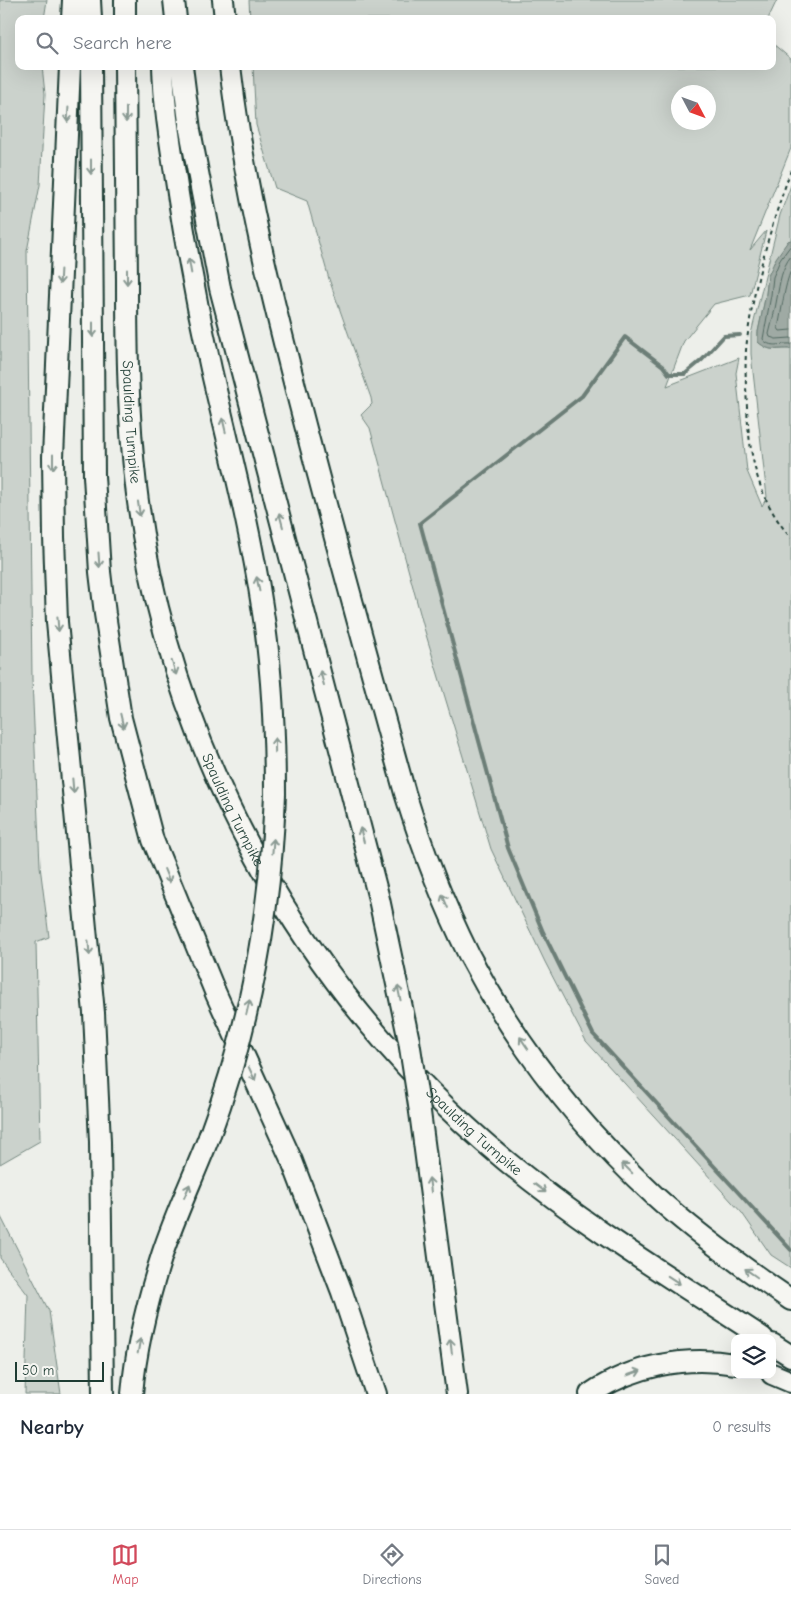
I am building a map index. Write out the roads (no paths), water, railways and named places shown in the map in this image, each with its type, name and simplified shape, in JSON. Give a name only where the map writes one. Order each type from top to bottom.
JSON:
[{"type":"highway","points":[[72,15],[73,0]]},
{"type":"highway","points":[[90,0],[91,15]]},
{"type":"highway","points":[[125,0],[125,15]]},
{"type":"highway","points":[[162,0],[162,15]]},
{"type":"highway","points":[[174,0],[176,15]]},
{"type":"highway","points":[[223,0],[225,15]]},
{"type":"highway","points":[[70,70],[53,457],[54,537],[57,622],[95,1022],[100,1142],[103,1394]]},
{"type":"highway","points":[[91,70],[94,476],[100,572],[121,718],[153,840],[216,994],[292,1161],[342,1292],[376,1394]]},
{"type":"highway","name":"Spaulding Turnpike","points":[[125,70],[128,399],[142,530],[152,581],[171,658],[200,740],[236,820],[280,900],[326,969],[381,1039],[441,1102],[473,1132],[540,1188],[757,1334]]},
{"type":"highway","points":[[132,1394],[140,1343],[162,1254],[221,1105],[234,1062],[256,973],[270,880],[275,794],[275,742],[269,650],[262,604],[193,282],[172,155],[163,70]]},
{"type":"highway","points":[[182,70],[190,130],[220,288],[379,899],[408,1041],[420,1112],[458,1394]]},
{"type":"highway","points":[[231,70],[239,132],[256,226],[300,404],[404,793],[451,916],[491,993],[515,1030],[539,1066],[594,1134],[655,1196],[688,1225],[722,1252],[791,1300]]},
{"type":"highway","points":[[776,1347],[791,1356]]},
{"type":"highway","points":[[590,1394],[627,1375],[661,1365],[697,1361],[731,1364]]},
{"type":"highway","points":[[776,1376],[791,1382]]},
{"type":"water","points":[[791,240],[791,349],[770,349],[758,342],[768,276],[776,258],[788,241]]},
{"type":"waterway","points":[[740,335],[724,336],[702,360],[685,374],[669,374],[663,366],[625,337],[582,396],[420,523],[508,848],[543,932],[593,1034],[791,1250]]}]
